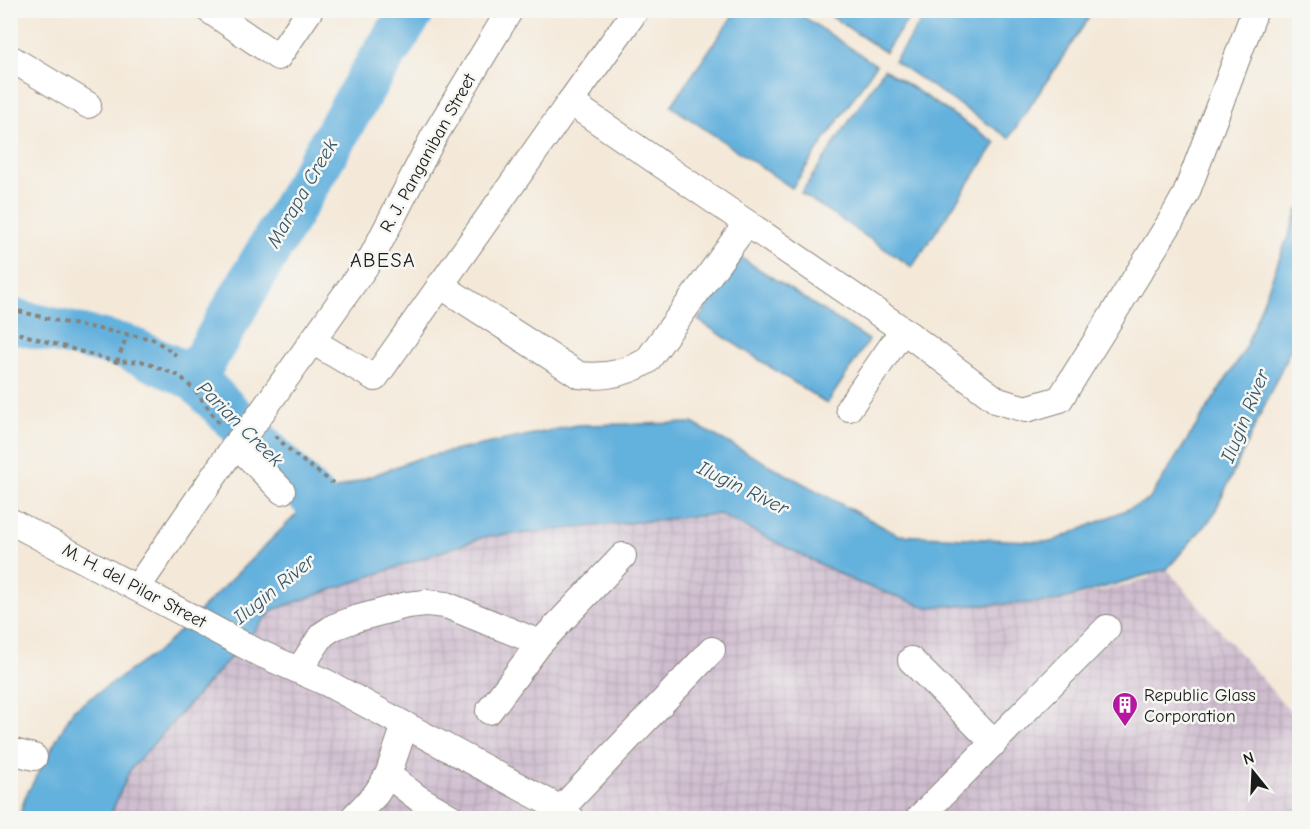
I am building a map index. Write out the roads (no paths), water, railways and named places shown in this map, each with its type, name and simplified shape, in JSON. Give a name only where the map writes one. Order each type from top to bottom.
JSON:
[{"type":"street","points":[[209,10],[278,57],[310,10]]},
{"type":"street","name":"R. J. Panganiban Street","points":[[136,588],[372,257],[433,138],[510,10]]},
{"type":"street","points":[[312,341],[375,378],[636,10]]},
{"type":"street","points":[[570,102],[903,330],[998,401],[1026,409],[1060,399],[1186,194],[1255,10]]},
{"type":"street","points":[[10,58],[88,105]]},
{"type":"street","points":[[440,285],[579,375],[595,377],[616,375],[636,368],[647,361],[747,223]]},
{"type":"street","points":[[849,408],[903,330]]},
{"type":"street","points":[[247,432],[282,491]]},
{"type":"street","name":"M. H. del Pilar Street","points":[[10,521],[257,652],[299,670],[405,725],[566,814]]},
{"type":"street","points":[[489,711],[540,643],[623,556]]},
{"type":"street","points":[[299,670],[322,635],[333,627],[396,608],[426,603],[446,605],[540,643]]},
{"type":"street","points":[[919,819],[1107,628]]},
{"type":"street","points":[[566,814],[712,650]]},
{"type":"street","points":[[911,660],[994,742]]},
{"type":"street","points":[[352,819],[376,794],[388,775],[405,725]]},
{"type":"street","points":[[388,775],[418,798],[452,819]]},
{"type":"water","points":[[1081,10],[1090,16],[1009,138],[894,61],[928,11]]},
{"type":"water","points":[[736,11],[795,11],[876,65],[792,188],[671,106]]},
{"type":"water","points":[[823,11],[914,11],[885,52]]},
{"type":"water","points":[[884,69],[996,143],[912,267],[801,193]]},
{"type":"water","name":"Ilugin River","points":[[1299,208],[1299,331],[1213,516],[1167,569],[1053,602],[926,607],[856,582],[719,514],[484,537],[273,610],[130,770],[109,818],[19,818],[25,797],[73,710],[161,649],[313,498],[419,458],[577,425],[692,423],[898,535],[1051,542],[1149,500],[1244,351]]},
{"type":"water","points":[[740,257],[869,340],[827,404],[698,320]]},
{"type":"waterway","name":"Marapa Creek","points":[[194,378],[369,78],[413,10]]},
{"type":"waterway","name":"Parian Creek","points":[[10,320],[126,347],[194,378],[313,498],[340,536]]},
{"type":"place","name":"Republic Glass Corporation","points":[[1125,728]]},
{"type":"district","name":"ABESA","points":[[383,260]]}]
